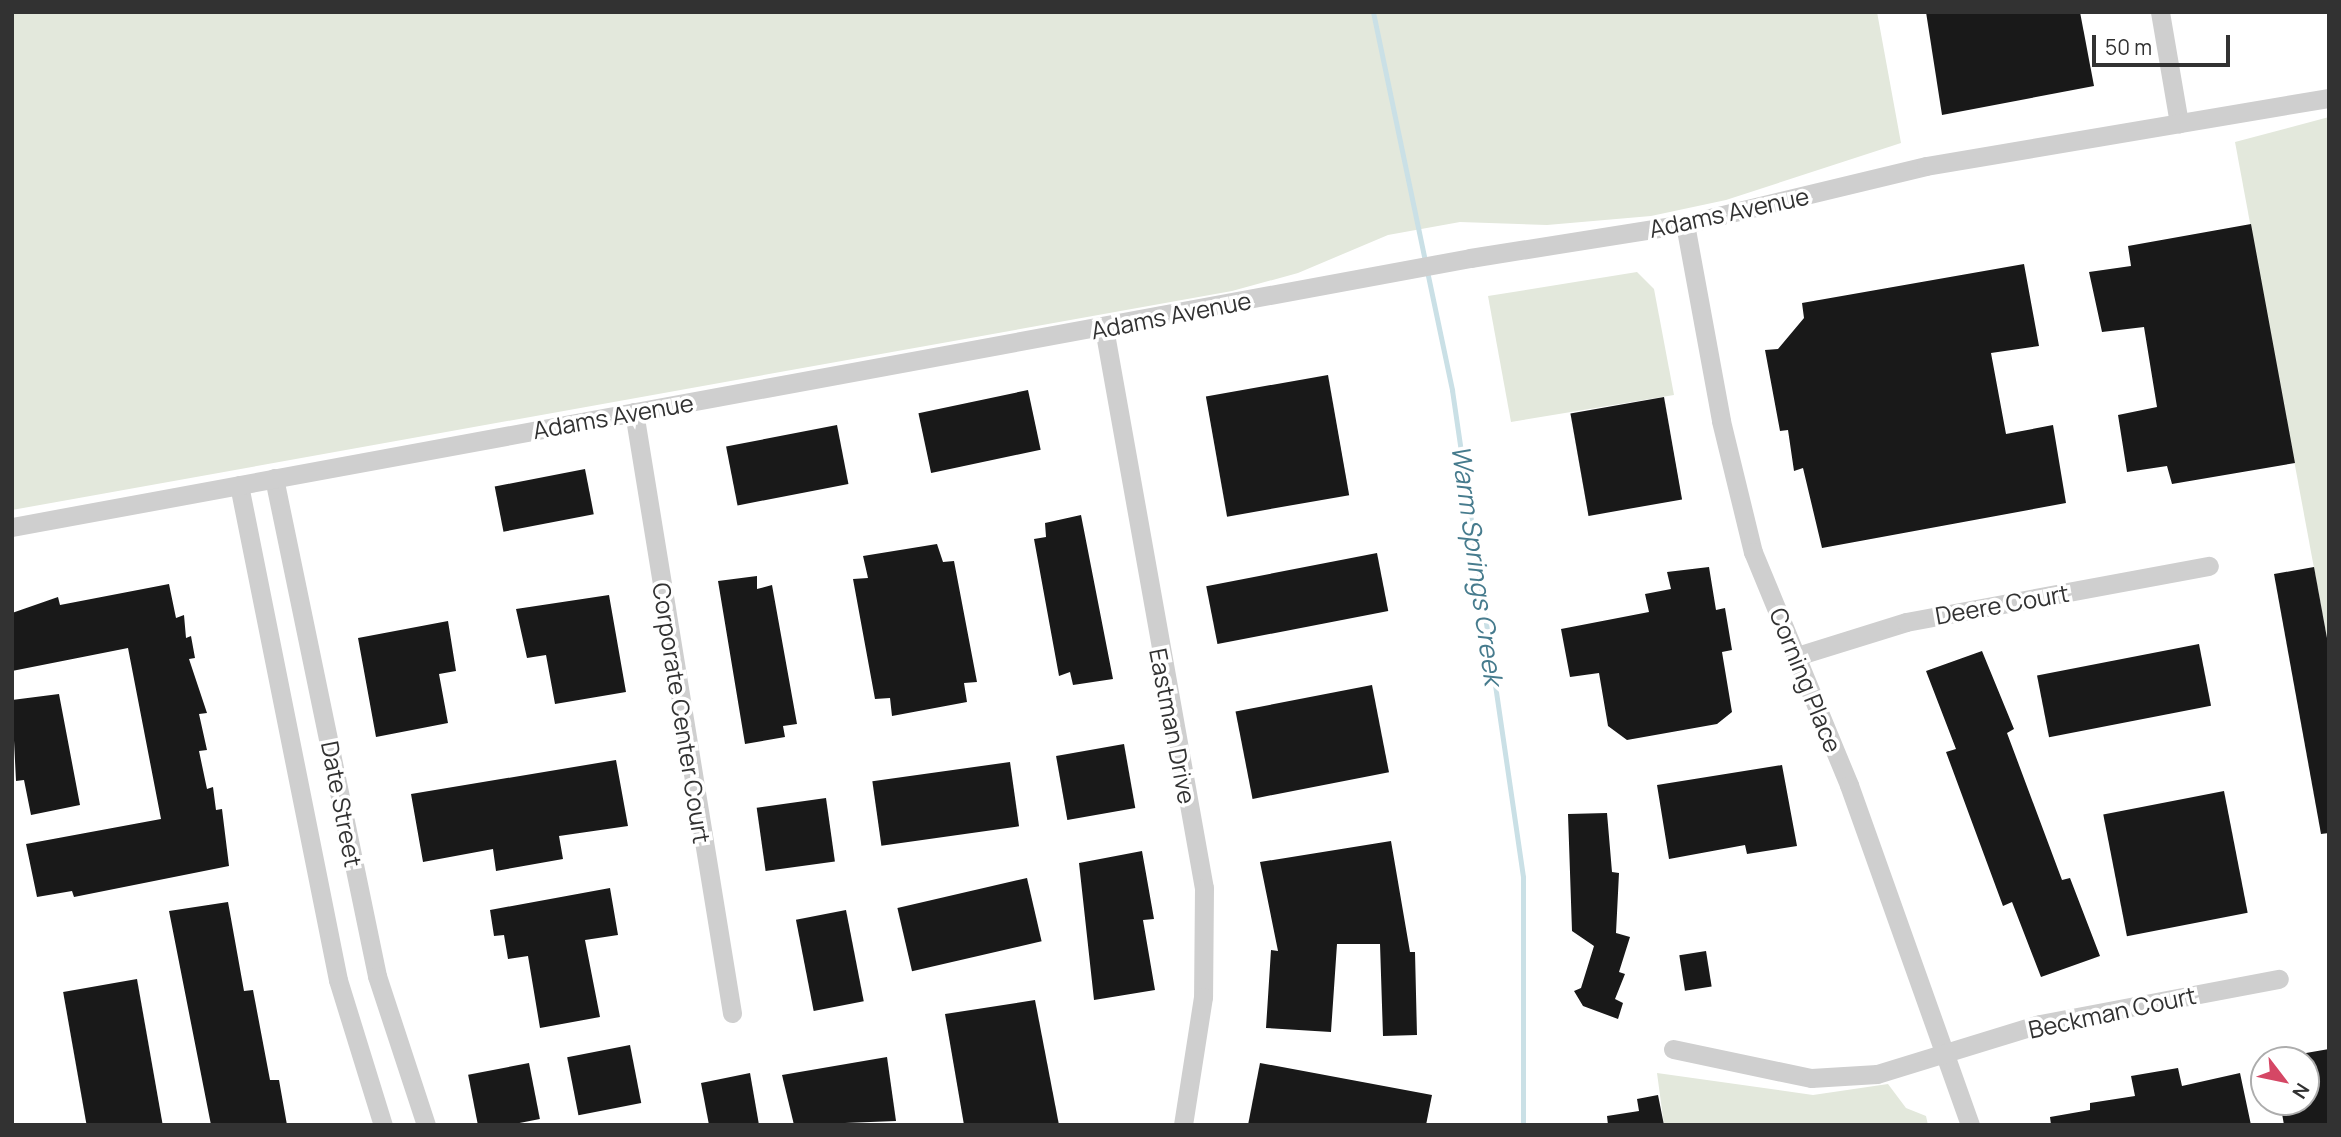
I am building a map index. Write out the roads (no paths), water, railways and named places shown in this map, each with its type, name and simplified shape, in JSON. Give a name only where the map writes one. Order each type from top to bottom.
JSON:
[{"type":"street","points":[[2160,12],[2179,123]]},
{"type":"street","name":"Adams Avenue","points":[[12,527],[1104,328],[1397,271],[1685,224],[1926,166],[2329,98]]},
{"type":"street","name":"Corning Place","points":[[1685,224],[1718,407],[1753,552],[1797,656],[1947,1055],[1970,1125]]},
{"type":"street","name":"Eastman Drive","points":[[1104,328],[1204,888],[1203,997],[1183,1125]]},
{"type":"street","name":"Corporate Center Court","points":[[634,412],[732,1013]]},
{"type":"street","name":"Date Street","points":[[274,478],[377,975],[426,1125]]},
{"type":"street","name":"Date Street","points":[[239,485],[338,980],[383,1125]]},
{"type":"street","name":"Deere Court","points":[[1797,656],[1906,622],[2209,566]]},
{"type":"street","name":"Beckman Court","points":[[1673,1049],[1811,1079],[1877,1074],[1947,1055],[2040,1024],[2279,979]]},
{"type":"waterway","name":"Warm Springs Creek","points":[[1373,12],[1425,261]]},
{"type":"waterway","name":"Warm Springs Creek","points":[[1427,271],[1452,390],[1523,877],[1523,1125]]}]
